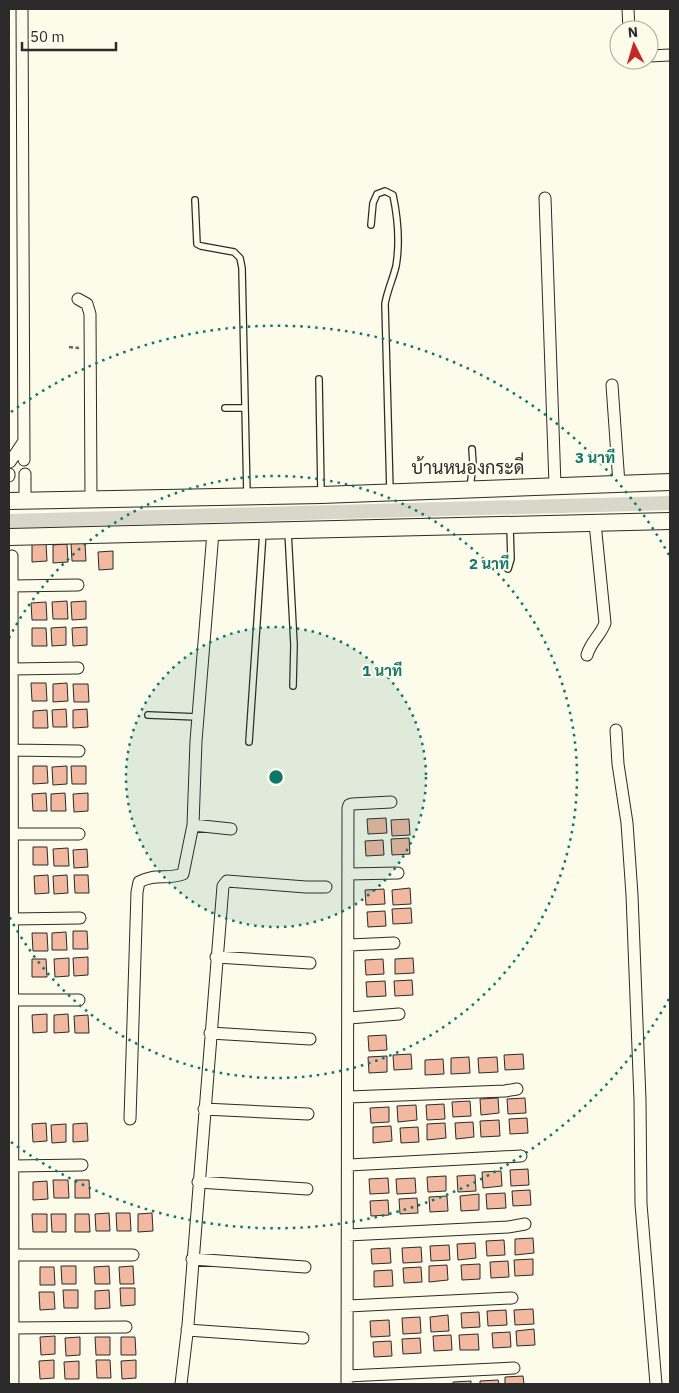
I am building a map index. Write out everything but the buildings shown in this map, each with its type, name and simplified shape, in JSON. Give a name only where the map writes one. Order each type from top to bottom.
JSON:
[{"type":"street","points":[[22,9],[24,460]]},
{"type":"street","points":[[545,198],[555,485]]},
{"type":"street","points":[[78,299],[87,304],[90,314],[91,499]]},
{"type":"street","points":[[612,385],[619,484]]},
{"type":"street","points":[[10,462],[24,440]]},
{"type":"street","points":[[25,474],[25,500]]},
{"type":"street","points":[[9,501],[321,495],[670,482]]},
{"type":"street","points":[[9,537],[670,521]]},
{"type":"street","points":[[587,655],[590,644],[605,623],[595,524]]},
{"type":"street","points":[[130,1119],[137,892],[139,882],[147,878],[156,876],[173,878],[183,874],[192,825],[198,717],[213,532]]},
{"type":"street","points":[[12,556],[13,1328],[11,1345],[13,1384]]},
{"type":"street","points":[[12,586],[78,585]]},
{"type":"street","points":[[12,669],[78,668]]},
{"type":"street","points":[[616,730],[618,764],[627,823],[632,895],[640,1100],[641,1204],[656,1384]]},
{"type":"street","points":[[12,750],[79,751]]},
{"type":"street","points":[[391,802],[349,805],[347,1380],[514,1368]]},
{"type":"street","points":[[192,825],[231,829]]},
{"type":"street","points":[[12,834],[78,834]]},
{"type":"street","points":[[348,874],[398,873]]},
{"type":"street","points":[[181,1384],[187,1330],[216,957],[224,883],[227,881],[326,887]]},
{"type":"street","points":[[12,919],[80,918]]},
{"type":"street","points":[[349,945],[394,943]]},
{"type":"street","points":[[216,957],[310,963]]},
{"type":"street","points":[[12,1000],[79,1000]]},
{"type":"street","points":[[349,1018],[399,1014]]},
{"type":"street","points":[[210,1033],[310,1039]]},
{"type":"street","points":[[349,1097],[517,1089]]},
{"type":"street","points":[[204,1109],[308,1114]]},
{"type":"street","points":[[348,1165],[521,1156]]},
{"type":"street","points":[[13,1166],[82,1165]]},
{"type":"street","points":[[198,1182],[307,1189]]},
{"type":"street","points":[[348,1235],[508,1227],[525,1224]]},
{"type":"street","points":[[13,1255],[133,1254]]},
{"type":"street","points":[[192,1259],[305,1267]]},
{"type":"street","points":[[348,1306],[512,1298]]},
{"type":"street","points":[[13,1328],[126,1327]]},
{"type":"street","points":[[187,1330],[303,1338]]},
{"type":"lane","points":[[371,225],[377,194],[385,192],[393,195],[397,214],[398,246],[396,268],[387,291],[385,304],[390,492]]},
{"type":"lane","points":[[195,200],[197,244],[234,252],[240,258],[242,268],[247,496]]},
{"type":"lane","points":[[319,379],[321,495]]},
{"type":"lane","points":[[225,408],[245,408]]},
{"type":"lane","points":[[470,488],[473,464],[472,449]]},
{"type":"lane","points":[[508,569],[511,552],[510,525]]},
{"type":"lane","points":[[249,742],[263,531]]},
{"type":"lane","points":[[288,531],[294,645],[293,686]]},
{"type":"lane","points":[[148,715],[198,717]]},
{"type":"waterway","points":[[9,521],[670,503]]},
{"type":"district","name":"บ้านหนองกระดี่","points":[[468,467]]}]
